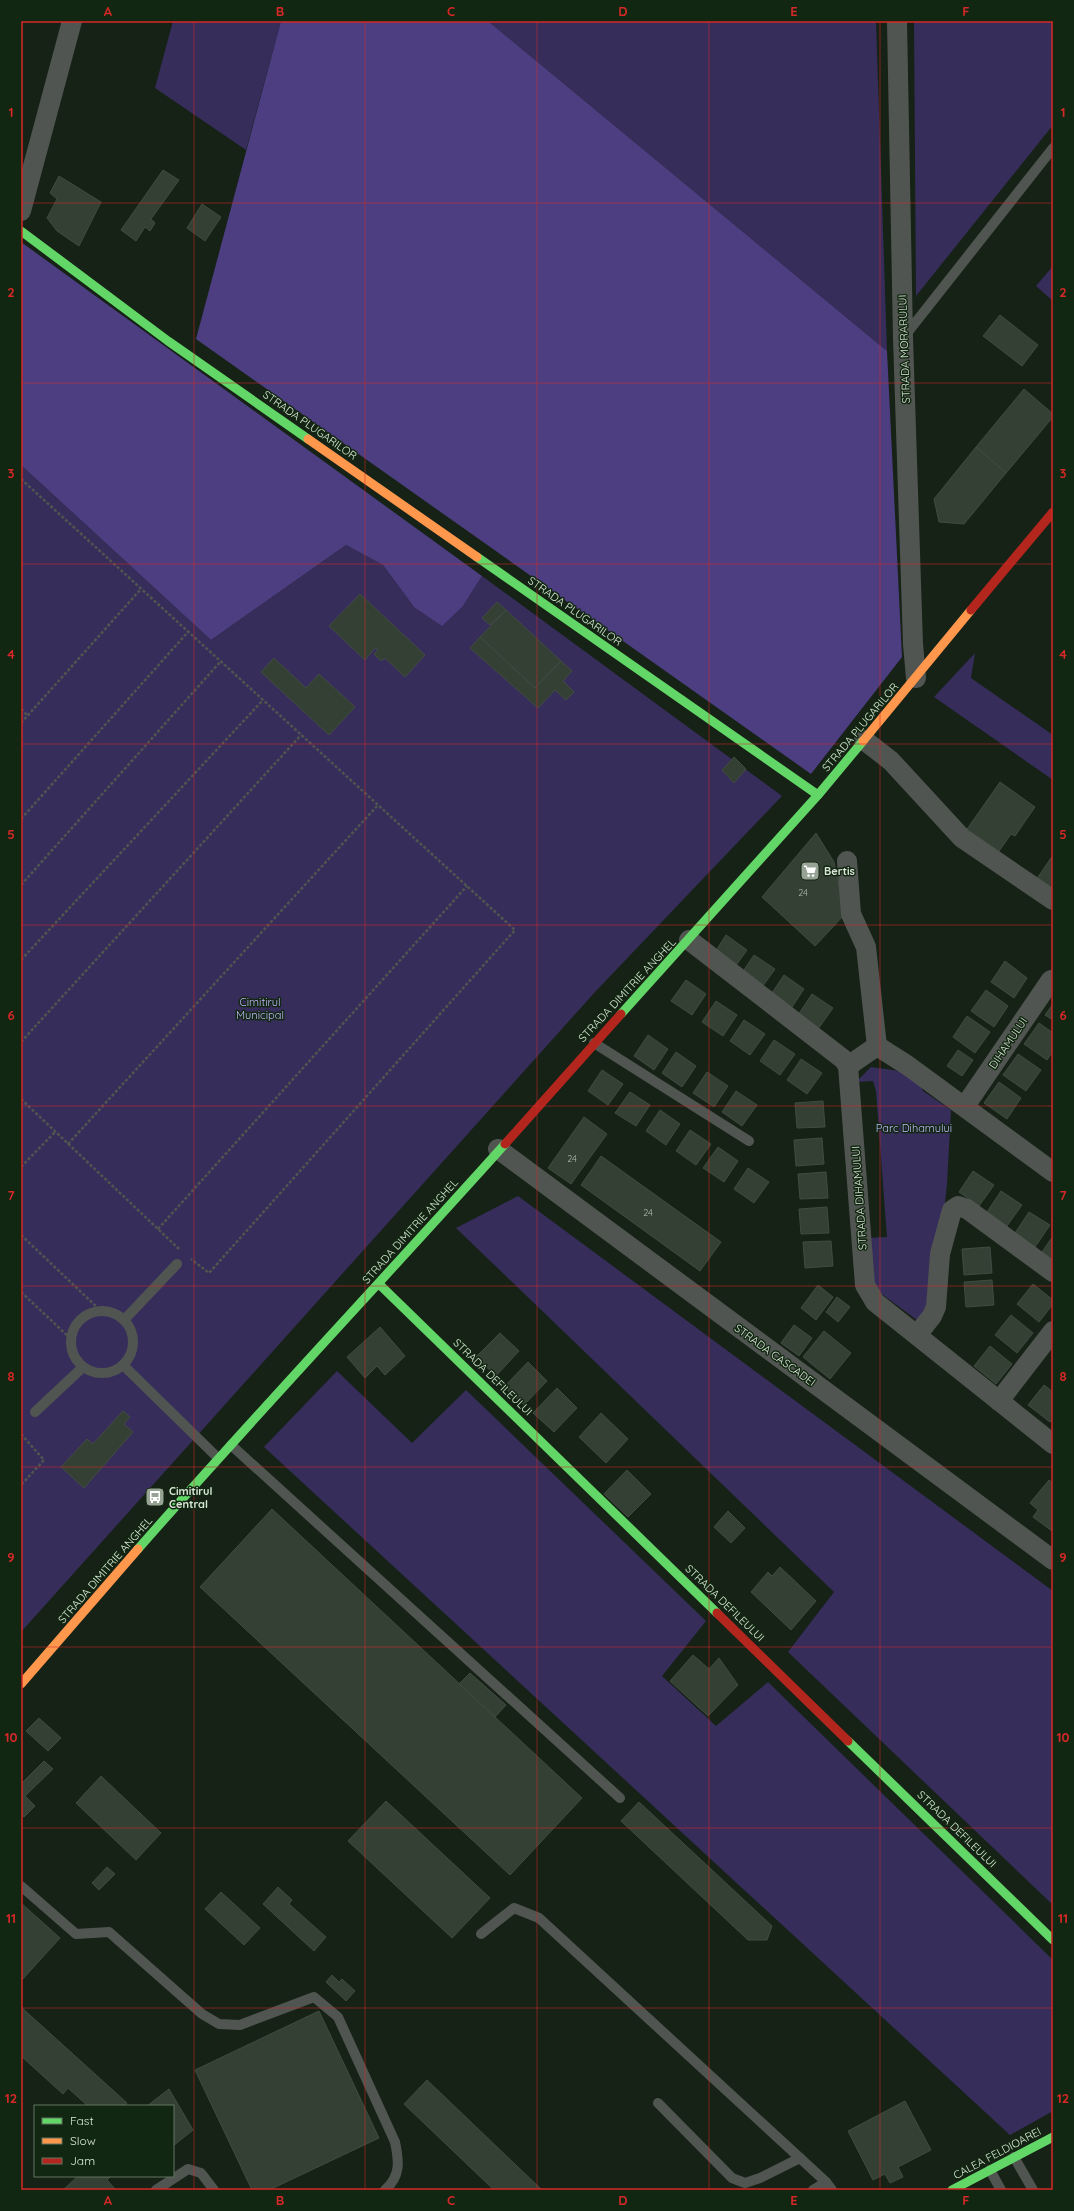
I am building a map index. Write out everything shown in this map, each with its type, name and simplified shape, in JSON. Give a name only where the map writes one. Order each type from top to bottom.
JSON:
[{"type":"street","points":[[21,211],[72,21]]},
{"type":"street","name":"STRADA MORARULUI","points":[[897,21],[903,338],[913,644],[916,678]]},
{"type":"street","name":"STRADA PLUGARILOR","points":[[21,231],[168,341],[818,795],[1053,512]]},
{"type":"street","points":[[864,740],[891,761],[962,838],[1053,900]]},
{"type":"street","name":"STRADA DIMITRIE ANGHEL","points":[[21,1684],[218,1458],[379,1284],[593,1043],[689,940],[818,795]]},
{"type":"street","points":[[847,861],[851,914],[866,947],[876,1046]]},
{"type":"street","points":[[689,940],[843,1059],[848,1066],[876,1046]]},
{"type":"street","name":"DIHAMULUI","points":[[965,1106],[1050,980]]},
{"type":"street","points":[[876,1046],[907,1065],[965,1106],[1053,1172]]},
{"type":"street","name":"STRADA DIHAMULUI","points":[[848,1066],[865,1285],[875,1302],[1053,1444]]},
{"type":"street","name":"STRADA CASCADEI","points":[[498,1149],[1053,1560]]},
{"type":"street","points":[[917,1335],[932,1316],[936,1307],[940,1254],[952,1210],[958,1206],[966,1209],[1053,1272]]},
{"type":"street","name":"STRADA DEFILEULUI","points":[[379,1284],[1053,1940]]},
{"type":"street","points":[[999,1401],[1053,1331]]},
{"type":"street","name":"CALEA FELDIOAREI","points":[[952,2190],[1053,2137]]},
{"type":"lane","points":[[903,338],[1053,148]]},
{"type":"lane","points":[[593,1043],[749,1141]]},
{"type":"lane","points":[[124,1320],[177,1264]]},
{"type":"lane","points":[[101,1311],[116,1314],[124,1320],[129,1328],[132,1338],[132,1347],[123,1365],[114,1371],[104,1373],[93,1372],[83,1367],[73,1354],[70,1339],[73,1328],[79,1320],[87,1314],[101,1311]]},
{"type":"lane","points":[[123,1365],[218,1458]]},
{"type":"lane","points":[[35,1412],[83,1367]]},
{"type":"lane","points":[[230,1445],[620,1798]]},
{"type":"lane","points":[[21,1886],[76,1934],[109,1932],[202,2014],[219,2024],[240,2025],[314,1997],[338,2017],[395,2142],[399,2162],[392,2184],[385,2190]]},
{"type":"lane","points":[[481,1934],[514,1908],[539,1918],[829,2186]]},
{"type":"lane","points":[[658,2102],[732,2178],[745,2183],[760,2178],[800,2158]]},
{"type":"lane","points":[[1014,2157],[1033,2190]]},
{"type":"lane","points":[[156,2190],[188,2169],[201,2173],[214,2190]]},
{"type":"lane","points":[[990,2170],[1001,2190]]},
{"type":"lane","points":[[813,2190],[829,2186]]},
{"type":"path","points":[[21,479],[515,930],[209,1273],[186,1255],[21,1100]]},
{"type":"path","points":[[21,723],[141,589]]},
{"type":"path","points":[[21,819],[188,632]]},
{"type":"path","points":[[21,885],[221,662]]},
{"type":"path","points":[[21,960],[263,700]]},
{"type":"path","points":[[21,709],[28,716]]},
{"type":"path","points":[[21,1042],[301,735]]},
{"type":"path","points":[[68,1144],[378,805]]},
{"type":"path","points":[[158,1229],[467,886]]},
{"type":"path","points":[[21,1167],[55,1132]]},
{"type":"path","points":[[21,1235],[101,1311]]},
{"type":"path","points":[[177,1264],[186,1255]]},
{"type":"path","points":[[21,1292],[70,1339]]},
{"type":"path","points":[[21,1434],[44,1460],[21,1485]]},
{"type":"green space","points":[[173,21],[281,21],[246,150],[155,88]]},
{"type":"green space","points":[[488,21],[876,21],[887,351]]},
{"type":"green space","points":[[914,21],[1053,21],[1053,125],[916,296]]},
{"type":"green space","points":[[1053,266],[1053,301],[1036,286]]},
{"type":"green space","name":"Cimitirul Municipal","points":[[21,465],[211,640],[346,545],[383,565],[414,607],[463,606],[482,576],[782,796],[595,992],[21,1632]]},
{"type":"green space","points":[[975,653],[971,678],[1053,735],[1053,780],[934,697]]},
{"type":"green space","name":"Parc Dihamului","points":[[871,1067],[900,1071],[918,1078],[923,1091],[951,1110],[947,1184],[936,1285],[921,1323],[871,1286],[868,1238],[887,1237],[876,1091],[873,1081],[856,1082]]},
{"type":"green space","points":[[518,1196],[1053,1591],[1053,1905],[788,1652],[834,1592],[456,1228]]},
{"type":"green space","points":[[337,1371],[412,1443],[466,1390],[706,1621],[662,1676],[716,1726],[768,1682],[1053,1960],[1053,2111],[1010,2135],[264,1447]]},
{"type":"shaded area","points":[[281,21],[488,21],[887,351],[902,657],[811,774],[196,339]]},
{"type":"shaded area","points":[[21,242],[482,576],[463,606],[442,626],[414,607],[383,565],[346,545],[211,640],[21,465]]},
{"type":"building","points":[[163,170],[179,180],[151,219],[155,223],[150,231],[145,227],[136,241],[121,230]]},
{"type":"building","points":[[59,176],[101,202],[79,246],[57,231],[47,218],[57,199],[50,193]]},
{"type":"building","points":[[202,204],[221,217],[205,241],[187,228]]},
{"type":"building","points":[[1000,315],[1038,345],[1022,366],[983,336]]},
{"type":"building","points":[[1024,389],[1053,414],[1053,417],[1006,473],[976,447]]},
{"type":"building","points":[[976,447],[1006,473],[964,524],[939,522],[934,499]]},
{"type":"building","points":[[360,594],[425,655],[405,677],[385,658],[381,661],[374,654],[378,650],[375,648],[365,660],[329,626]]},
{"type":"building","points":[[497,602],[506,610],[490,625],[482,618]]},
{"type":"building","points":[[506,610],[561,661],[535,688],[480,637]]},
{"type":"building","points":[[480,637],[535,688],[561,661],[572,671],[563,681],[574,692],[566,700],[555,690],[538,708],[470,648]]},
{"type":"building","points":[[274,658],[306,688],[319,674],[355,707],[329,735],[261,672]]},
{"type":"building","points":[[734,757],[746,769],[734,783],[722,770]]},
{"type":"building","points":[[1000,782],[1035,807],[1015,836],[1011,834],[997,854],[965,832]]},
{"type":"building","points":[[816,833],[834,862],[845,914],[815,946],[762,897]]},
{"type":"building","points":[[1053,855],[1053,892],[1036,880]]},
{"type":"building","points":[[726,935],[747,950],[732,971],[712,957]]},
{"type":"building","points":[[754,955],[775,969],[760,990],[740,976]]},
{"type":"building","points":[[1005,961],[1027,978],[1014,998],[991,982]]},
{"type":"building","points":[[784,975],[804,989],[790,1010],[770,996]]},
{"type":"building","points":[[686,980],[706,994],[692,1015],[671,1001]]},
{"type":"building","points":[[986,990],[1008,1006],[994,1027],[971,1011]]},
{"type":"building","points":[[812,994],[833,1008],[818,1029],[798,1015]]},
{"type":"building","points":[[716,1001],[737,1015],[723,1036],[702,1022]]},
{"type":"building","points":[[1053,1004],[1053,1020],[1045,1015]]},
{"type":"building","points":[[967,1016],[990,1032],[975,1053],[953,1037]]},
{"type":"building","points":[[744,1020],[765,1034],[750,1055],[730,1041]]},
{"type":"building","points":[[1039,1023],[1053,1033],[1053,1051],[1047,1060],[1024,1044]]},
{"type":"building","points":[[648,1035],[668,1049],[654,1070],[634,1056]]},
{"type":"building","points":[[774,1040],[795,1054],[780,1075],[760,1061]]},
{"type":"building","points":[[958,1050],[973,1060],[962,1076],[947,1066]]},
{"type":"building","points":[[676,1052],[696,1066],[682,1087],[662,1073]]},
{"type":"building","points":[[1018,1054],[1041,1070],[1026,1091],[1003,1075]]},
{"type":"building","points":[[801,1059],[822,1073],[807,1094],[787,1080]]},
{"type":"building","points":[[602,1070],[623,1084],[608,1105],[588,1091]]},
{"type":"building","points":[[707,1072],[728,1086],[714,1107],[693,1093]]},
{"type":"building","points":[[999,1082],[1021,1098],[1007,1119],[984,1103]]},
{"type":"building","points":[[736,1091],[757,1105],[742,1126],[722,1112]]},
{"type":"building","points":[[630,1092],[650,1105],[636,1126],[615,1113]]},
{"type":"building","points":[[823,1101],[825,1127],[797,1128],[795,1103]]},
{"type":"building","points":[[660,1110],[680,1124],[666,1145],[646,1131]]},
{"type":"building","points":[[584,1117],[607,1134],[571,1184],[548,1168]]},
{"type":"building","points":[[690,1130],[711,1144],[696,1165],[676,1151]]},
{"type":"building","points":[[822,1138],[824,1164],[796,1166],[794,1140]]},
{"type":"building","points":[[718,1147],[738,1161],[724,1182],[703,1168]]},
{"type":"building","points":[[601,1156],[721,1242],[700,1271],[581,1185]]},
{"type":"building","points":[[748,1168],[769,1182],[754,1203],[734,1189]]},
{"type":"building","points":[[973,1171],[994,1185],[979,1206],[959,1192]]},
{"type":"building","points":[[826,1172],[828,1198],[800,1199],[798,1174]]},
{"type":"building","points":[[1001,1191],[1022,1205],[1007,1226],[987,1212]]},
{"type":"building","points":[[827,1207],[829,1233],[801,1234],[799,1209]]},
{"type":"building","points":[[1029,1212],[1050,1225],[1035,1247],[1015,1233]]},
{"type":"building","points":[[1053,1236],[1053,1260],[1042,1252]]},
{"type":"building","points":[[831,1241],[833,1266],[805,1268],[803,1242]]},
{"type":"building","points":[[990,1247],[992,1273],[964,1275],[962,1249]]},
{"type":"building","points":[[992,1280],[994,1305],[966,1307],[964,1282]]},
{"type":"building","points":[[1033,1284],[1053,1300],[1053,1304],[1039,1322],[1017,1304]]},
{"type":"building","points":[[818,1285],[833,1297],[816,1320],[801,1308]]},
{"type":"building","points":[[837,1297],[850,1307],[838,1322],[826,1312]]},
{"type":"building","points":[[1011,1315],[1033,1333],[1017,1353],[995,1335]]},
{"type":"building","points":[[794,1325],[812,1338],[799,1356],[781,1343]]},
{"type":"building","points":[[380,1327],[405,1356],[385,1375],[377,1366],[365,1378],[347,1357]]},
{"type":"building","points":[[824,1331],[851,1353],[830,1379],[803,1357]]},
{"type":"building","points":[[500,1333],[519,1351],[496,1376],[476,1357]]},
{"type":"building","points":[[990,1346],[1012,1364],[996,1384],[974,1366]]},
{"type":"building","points":[[528,1362],[547,1381],[524,1405],[504,1387]]},
{"type":"building","points":[[1044,1385],[1053,1392],[1053,1419],[1050,1422],[1028,1405]]},
{"type":"building","points":[[557,1388],[577,1408],[554,1432],[533,1413]]},
{"type":"building","points":[[123,1411],[130,1417],[124,1424],[133,1432],[84,1488],[61,1467],[87,1439],[93,1444]]},
{"type":"building","points":[[601,1413],[628,1439],[606,1463],[579,1437]]},
{"type":"building","points":[[627,1470],[651,1494],[628,1517],[604,1494]]},
{"type":"building","points":[[1049,1480],[1053,1483],[1052,1531],[1033,1517],[1038,1510],[1030,1503]]},
{"type":"building","points":[[272,1509],[582,1798],[510,1875],[200,1587]]},
{"type":"building","points":[[728,1511],[745,1528],[731,1543],[714,1527]]},
{"type":"building","points":[[780,1567],[816,1601],[791,1630],[751,1592],[768,1572],[772,1576]]},
{"type":"building","points":[[693,1655],[709,1669],[719,1658],[738,1685],[708,1716],[670,1681]]},
{"type":"building","points":[[470,1673],[506,1705],[495,1717],[459,1684]]},
{"type":"building","points":[[39,1718],[61,1738],[48,1751],[26,1731]]},
{"type":"building","points":[[44,1761],[53,1769],[25,1796],[35,1806],[24,1817],[21,1814],[21,1784]]},
{"type":"building","points":[[101,1776],[161,1833],[136,1860],[76,1803]]},
{"type":"building","points":[[386,1801],[490,1898],[452,1938],[348,1841]]},
{"type":"building","points":[[639,1802],[772,1926],[767,1940],[748,1940],[621,1821]]},
{"type":"building","points":[[107,1867],[115,1874],[99,1890],[92,1883]]},
{"type":"building","points":[[278,1887],[292,1900],[289,1904],[326,1937],[314,1951],[263,1904]]},
{"type":"building","points":[[221,1892],[260,1928],[244,1945],[205,1909]]},
{"type":"building","points":[[21,1903],[60,1938],[21,1981]]},
{"type":"building","points":[[332,1975],[339,1982],[342,1979],[355,1991],[346,2001],[326,1982]]},
{"type":"building","points":[[21,2007],[127,2103],[126,2105],[87,2105],[68,2088],[63,2094],[21,2056]]},
{"type":"building","points":[[319,2011],[379,2138],[269,2190],[252,2190],[195,2070]]},
{"type":"building","points":[[427,2080],[542,2190],[494,2190],[404,2104]]},
{"type":"building","points":[[169,2089],[193,2130],[174,2145],[174,2105],[148,2105]]},
{"type":"building","points":[[905,2101],[931,2150],[898,2167],[903,2177],[890,2183],[885,2174],[873,2180],[848,2131]]},
{"type":"building","points":[[77,2177],[110,2177],[107,2180],[116,2190],[63,2190]]},
{"type":"traffic: fast","points":[[21,231],[168,341],[308,439]]},
{"type":"traffic: fast","points":[[477,557],[818,795]]},
{"type":"traffic: fast","points":[[621,1014],[818,795],[863,741]]},
{"type":"traffic: fast","points":[[138,1549],[505,1144]]},
{"type":"traffic: fast","points":[[379,1284],[717,1613]]},
{"type":"traffic: fast","points":[[848,1741],[1053,1940]]},
{"type":"traffic: fast","points":[[952,2190],[1053,2137]]},
{"type":"traffic: slow","points":[[308,439],[477,557]]},
{"type":"traffic: slow","points":[[863,741],[971,610]]},
{"type":"traffic: slow","points":[[21,1684],[138,1549]]},
{"type":"traffic: jam","points":[[971,610],[1053,512]]},
{"type":"traffic: jam","points":[[505,1144],[621,1014]]},
{"type":"traffic: jam","points":[[717,1613],[848,1741]]},
{"type":"place","name":"Bertis","points":[[810,871]]},
{"type":"place","name":"Cimitirul Central","points":[[155,1497]]}]
